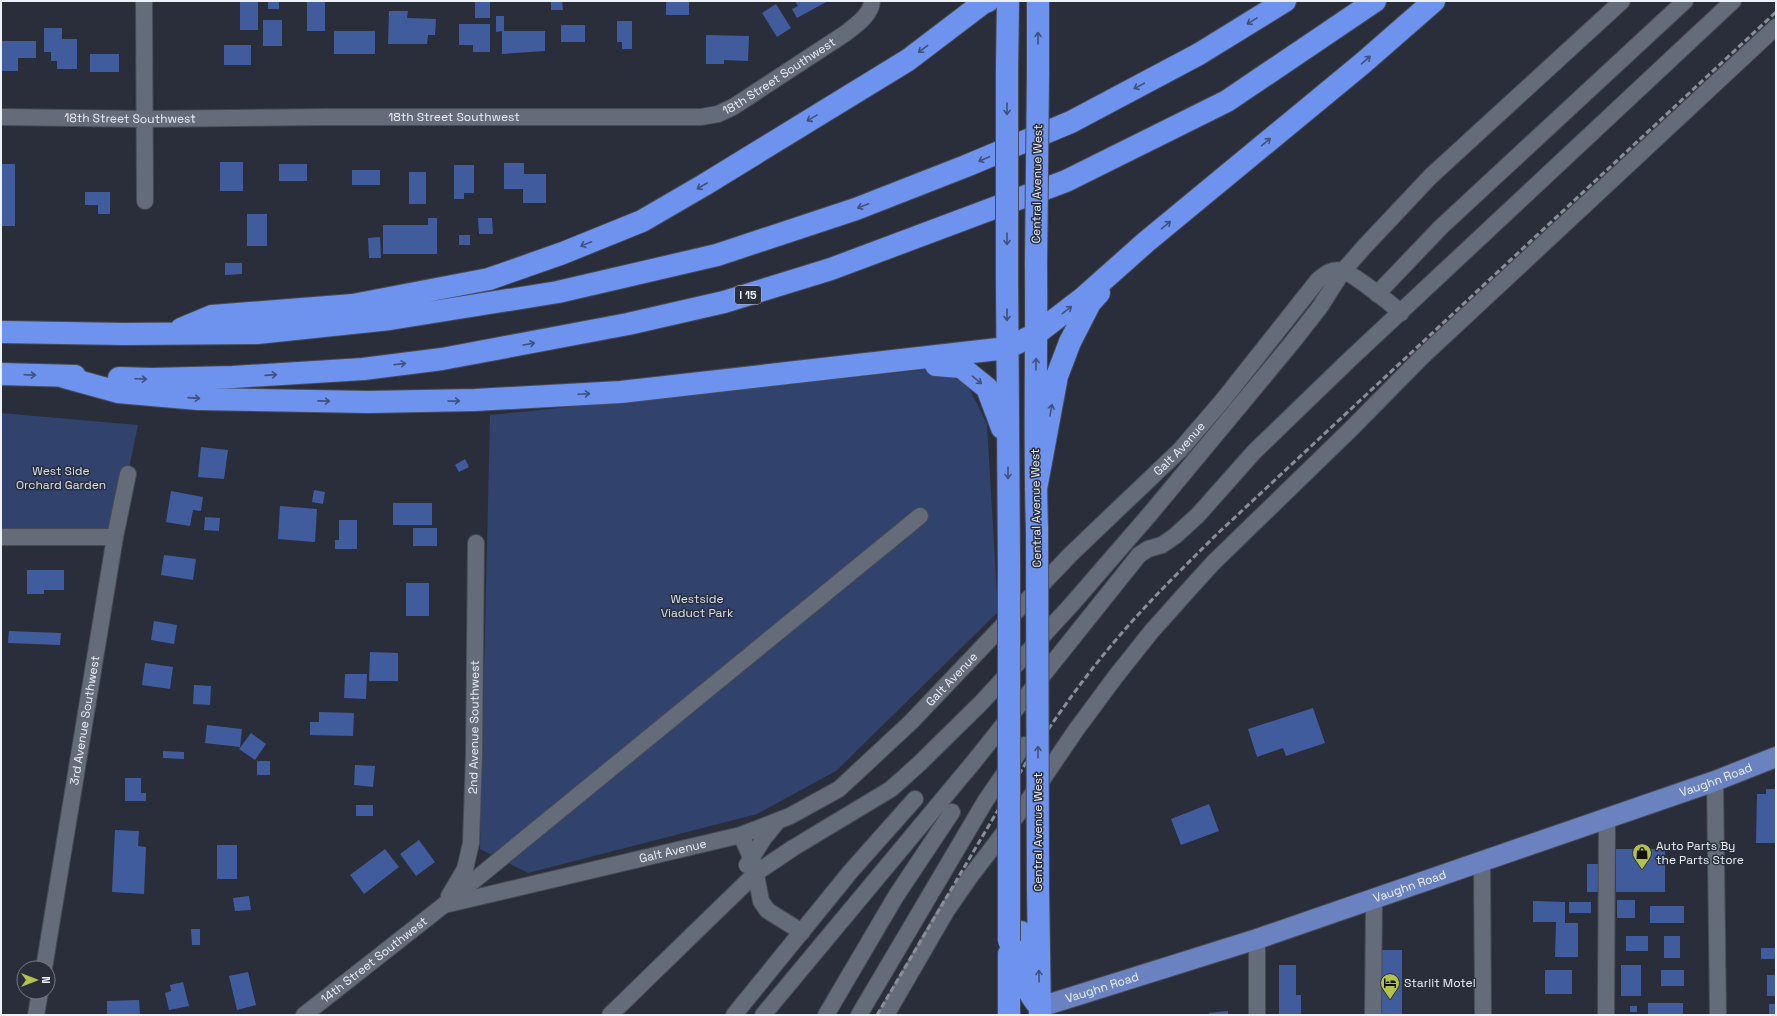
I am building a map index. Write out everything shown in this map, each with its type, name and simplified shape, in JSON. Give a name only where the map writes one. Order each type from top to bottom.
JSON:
[{"type":"highway","points":[[948,30],[965,1]]},
{"type":"highway","points":[[169,334],[212,316],[353,305],[489,279],[563,253],[642,220],[704,185],[908,60],[983,3],[988,1]]},
{"type":"highway","points":[[1008,1],[1007,348],[1009,812],[1015,936],[1009,1015]]},
{"type":"highway","name":"Central Avenue West","points":[[1037,1012],[1037,529],[1034,452],[1038,1]]},
{"type":"highway","points":[[1,332],[169,334],[257,333],[390,319],[558,292],[717,256],[856,209],[966,166],[1071,122],[1199,54],[1285,1]]},
{"type":"highway","name":"I 15","points":[[1,374],[152,379],[233,377],[363,368],[442,359],[534,343],[628,324],[724,302],[831,269],[1066,181],[1227,101],[1375,1]]},
{"type":"highway","points":[[60,376],[118,392],[198,399],[369,402],[452,401],[621,392],[1007,348],[1036,334],[1083,298],[1146,242],[1363,63],[1434,1]]},
{"type":"highway","points":[[1036,489],[1057,376],[1070,342],[1090,303],[1146,242]]},
{"type":"highway","points":[[901,361],[961,367],[987,388],[1008,443]]},
{"type":"highway","points":[[1015,936],[1024,982],[1037,1012]]},
{"type":"main road","name":"Vaughn Road","points":[[1037,1012],[1482,862],[1715,781],[1776,757]]},
{"type":"street","points":[[144,1],[145,201]]},
{"type":"street","points":[[754,866],[793,848],[891,789],[920,763],[981,703],[1072,604],[1150,514],[1291,344],[1320,307],[1343,270],[1432,176],[1622,1]]},
{"type":"street","points":[[1377,294],[1441,227],[1685,1]]},
{"type":"street","points":[[763,1015],[936,807],[1139,554],[1148,549],[1162,545],[1198,515],[1254,452],[1342,367],[1733,1]]},
{"type":"street","name":"18th Street Southwest","points":[[1,117],[145,119],[328,117],[701,117],[718,114],[733,107],[846,33],[862,20],[872,4]]},
{"type":"street","points":[[886,1015],[947,910],[970,877],[1025,806],[1076,730],[1116,676],[1179,600],[1213,564],[1423,356],[1776,27]]},
{"type":"street","points":[[1343,270],[1391,302],[1401,313]]},
{"type":"street","name":"Galt Avenue","points":[[444,905],[741,835],[780,820],[839,789],[911,722],[1071,554],[1180,450],[1223,400],[1318,280],[1329,271],[1343,270]]},
{"type":"street","name":"3rd Avenue Southwest","points":[[45,960],[115,537],[128,474]]},
{"type":"street","name":"14th Street Southwest","points":[[304,1015],[444,905],[920,516]]},
{"type":"street","points":[[1,537],[115,537]]},
{"type":"street","name":"2nd Avenue Southwest","points":[[444,905],[465,869],[471,842],[474,755],[476,543]]},
{"type":"street","points":[[859,1015],[999,779],[1024,745]]},
{"type":"street","points":[[1715,781],[1718,1015]]},
{"type":"street","points":[[891,789],[952,812],[973,823]]},
{"type":"street","points":[[734,1015],[851,871],[915,799]]},
{"type":"street","points":[[826,1015],[877,928],[952,812]]},
{"type":"street","points":[[1606,1015],[1607,818]]},
{"type":"street","points":[[610,1015],[660,968],[719,908],[754,866],[771,828],[780,820]]},
{"type":"street","points":[[741,835],[754,866],[761,901],[767,910],[802,932]]},
{"type":"street","points":[[1482,862],[1483,1015]]},
{"type":"street","points":[[1373,1015],[1374,899]]},
{"type":"street","points":[[1257,938],[1257,1015]]},
{"type":"street","points":[[36,1015],[39,1000]]},
{"type":"green space","name":"Westside Viaduct Park","points":[[933,369],[967,384],[987,424],[998,612],[836,771],[757,814],[528,873],[480,849],[490,415]]},
{"type":"green space","name":"West Side Orchard Garden","points":[[1,413],[138,425],[115,537],[1,537]]},
{"type":"building","points":[[240,1],[258,1],[258,30],[240,30]]},
{"type":"building","points":[[268,1],[279,1],[279,9],[268,9]]},
{"type":"building","points":[[307,1],[325,1],[325,31],[307,31]]},
{"type":"building","points":[[475,1],[490,1],[490,18],[475,18]]},
{"type":"building","points":[[551,1],[562,1],[563,10],[551,10]]},
{"type":"building","points":[[666,1],[689,1],[689,15],[666,15]]},
{"type":"building","points":[[795,1],[828,1],[797,18],[792,9],[798,6]]},
{"type":"building","points":[[776,4],[791,28],[777,37],[762,13]]},
{"type":"building","points":[[389,11],[408,11],[407,18],[436,19],[435,35],[428,35],[427,44],[388,44]]},
{"type":"building","points":[[496,16],[504,16],[504,31],[545,31],[545,51],[502,54],[502,31],[496,32]]},
{"type":"building","points":[[263,20],[282,20],[282,46],[263,46]]},
{"type":"building","points":[[617,21],[632,21],[632,49],[622,49],[622,42],[617,42]]},
{"type":"building","points":[[459,24],[490,24],[490,52],[473,52],[473,45],[459,45]]},
{"type":"building","points":[[561,25],[585,25],[585,42],[561,42]]},
{"type":"building","points":[[44,28],[62,28],[62,39],[77,39],[77,69],[57,69],[57,61],[51,61],[51,52],[44,52]]},
{"type":"building","points":[[334,31],[375,31],[375,54],[334,54]]},
{"type":"building","points":[[706,35],[749,36],[748,61],[724,60],[724,64],[706,64]]},
{"type":"building","points":[[1,41],[36,41],[36,58],[18,58],[18,71],[1,71]]},
{"type":"building","points":[[224,45],[251,45],[251,65],[224,65]]},
{"type":"building","points":[[90,54],[119,54],[119,72],[90,72]]},
{"type":"building","points":[[220,162],[243,162],[243,191],[220,191]]},
{"type":"building","points":[[504,163],[524,163],[524,174],[546,174],[546,203],[523,203],[523,189],[504,189]]},
{"type":"building","points":[[1,164],[15,164],[15,226],[1,226]]},
{"type":"building","points":[[279,164],[307,164],[307,181],[279,181]]},
{"type":"building","points":[[454,165],[474,165],[474,193],[464,193],[464,199],[454,199]]},
{"type":"building","points":[[352,170],[380,170],[380,185],[352,185]]},
{"type":"building","points":[[409,172],[426,172],[426,204],[409,204]]},
{"type":"building","points":[[85,192],[110,192],[110,214],[98,214],[98,205],[85,205]]},
{"type":"building","points":[[247,214],[267,214],[267,246],[247,246]]},
{"type":"building","points":[[428,218],[437,218],[437,254],[383,254],[383,225],[428,225]]},
{"type":"building","points":[[478,218],[492,218],[493,234],[479,234]]},
{"type":"building","points":[[459,235],[470,235],[470,245],[459,245]]},
{"type":"building","points":[[380,237],[381,258],[369,258],[368,238]]},
{"type":"building","points":[[225,263],[242,263],[242,274],[225,275]]},
{"type":"building","points":[[201,447],[228,450],[224,479],[198,477]]},
{"type":"building","points":[[465,459],[469,467],[459,472],[455,465]]},
{"type":"building","points":[[314,490],[325,492],[323,504],[312,502]]},
{"type":"building","points":[[171,491],[203,497],[201,511],[193,510],[190,526],[166,522]]},
{"type":"building","points":[[393,503],[432,503],[432,525],[393,525]]},
{"type":"building","points":[[280,506],[317,509],[315,542],[278,539]]},
{"type":"building","points":[[205,517],[220,518],[219,531],[204,530]]},
{"type":"building","points":[[339,520],[357,520],[357,549],[335,549],[335,540],[339,540]]},
{"type":"building","points":[[413,528],[437,528],[437,546],[413,546]]},
{"type":"building","points":[[164,555],[196,559],[193,580],[161,575]]},
{"type":"building","points":[[27,570],[64,570],[64,590],[44,590],[44,594],[27,594]]},
{"type":"building","points":[[406,583],[429,583],[429,616],[406,616]]},
{"type":"building","points":[[154,621],[177,625],[174,644],[151,640]]},
{"type":"building","points":[[9,631],[61,633],[60,645],[8,643]]},
{"type":"building","points":[[370,652],[398,653],[398,681],[369,681]]},
{"type":"building","points":[[145,663],[173,667],[170,689],[142,685]]},
{"type":"building","points":[[345,674],[367,674],[366,699],[344,698]]},
{"type":"building","points":[[194,685],[211,686],[210,705],[193,704]]},
{"type":"building","points":[[1313,708],[1325,743],[1286,756],[1283,748],[1257,757],[1248,729]]},
{"type":"building","points":[[319,712],[354,713],[353,736],[310,735],[310,722],[319,722]]},
{"type":"building","points":[[207,725],[242,729],[240,747],[205,743]]},
{"type":"building","points":[[251,733],[266,744],[255,760],[239,749]]},
{"type":"building","points":[[163,751],[184,752],[184,759],[163,758]]},
{"type":"building","points":[[257,761],[270,761],[270,775],[257,775]]},
{"type":"building","points":[[355,765],[375,766],[373,787],[354,785]]},
{"type":"building","points":[[125,778],[141,778],[141,793],[146,793],[146,801],[125,801]]},
{"type":"building","points":[[1766,789],[1776,789],[1776,843],[1756,843],[1757,794],[1766,794]]},
{"type":"building","points":[[1209,804],[1219,831],[1181,845],[1171,819]]},
{"type":"building","points":[[356,805],[373,805],[373,816],[356,816]]},
{"type":"building","points":[[115,830],[139,831],[138,846],[146,847],[144,894],[112,892]]},
{"type":"building","points":[[419,840],[435,862],[416,876],[400,854]]},
{"type":"building","points":[[217,845],[237,845],[237,879],[217,879]]},
{"type":"building","points":[[385,849],[399,867],[364,894],[350,875]]},
{"type":"building","points":[[1616,849],[1665,849],[1665,892],[1616,892]]},
{"type":"building","points":[[1587,864],[1601,864],[1601,892],[1587,892]]},
{"type":"building","points":[[249,896],[251,910],[235,911],[233,898]]},
{"type":"building","points":[[1617,900],[1635,900],[1635,918],[1617,918]]},
{"type":"building","points":[[1533,901],[1565,902],[1565,923],[1578,923],[1578,957],[1555,957],[1556,922],[1533,922]]},
{"type":"building","points":[[1569,902],[1591,902],[1591,913],[1569,913]]},
{"type":"building","points":[[1650,906],[1684,906],[1684,923],[1650,923]]},
{"type":"building","points":[[191,929],[200,929],[200,945],[192,945]]},
{"type":"building","points":[[1626,936],[1648,936],[1648,951],[1626,951]]},
{"type":"building","points":[[1664,936],[1680,936],[1680,958],[1664,958]]},
{"type":"building","points":[[1761,948],[1776,948],[1776,959],[1761,959]]},
{"type":"building","points":[[1381,950],[1402,950],[1402,1015],[1381,1015]]},
{"type":"building","points":[[1279,965],[1296,965],[1296,995],[1301,995],[1301,1015],[1279,1015]]},
{"type":"building","points":[[1621,965],[1641,965],[1641,996],[1621,996]]},
{"type":"building","points":[[1545,970],[1572,970],[1572,994],[1545,994]]},
{"type":"building","points":[[1661,970],[1684,970],[1684,986],[1661,986]]},
{"type":"building","points":[[248,972],[256,1005],[237,1010],[229,976]]},
{"type":"building","points":[[1767,975],[1776,975],[1776,996],[1767,996]]},
{"type":"building","points":[[183,982],[189,1006],[169,1010],[165,993],[171,991],[170,985]]},
{"type":"building","points":[[139,1000],[140,1015],[107,1015],[107,1001]]},
{"type":"building","points":[[1648,1003],[1683,1003],[1683,1015],[1648,1015]]},
{"type":"building","points":[[1769,1004],[1776,1004],[1776,1015],[1769,1015]]},
{"type":"building","points":[[1630,1006],[1637,1006],[1637,1012],[1630,1012]]},
{"type":"building","points":[[1228,1011],[1228,1015],[1209,1015],[1209,1013]]},
{"type":"railway","points":[[877,1015],[1027,761],[1060,712],[1108,649],[1132,621],[1216,535],[1776,12]]},
{"type":"place","name":"Auto Parts By the Parts Store","points":[[1642,870]]},
{"type":"place","name":"Starlit Motel","points":[[1390,1000]]}]
